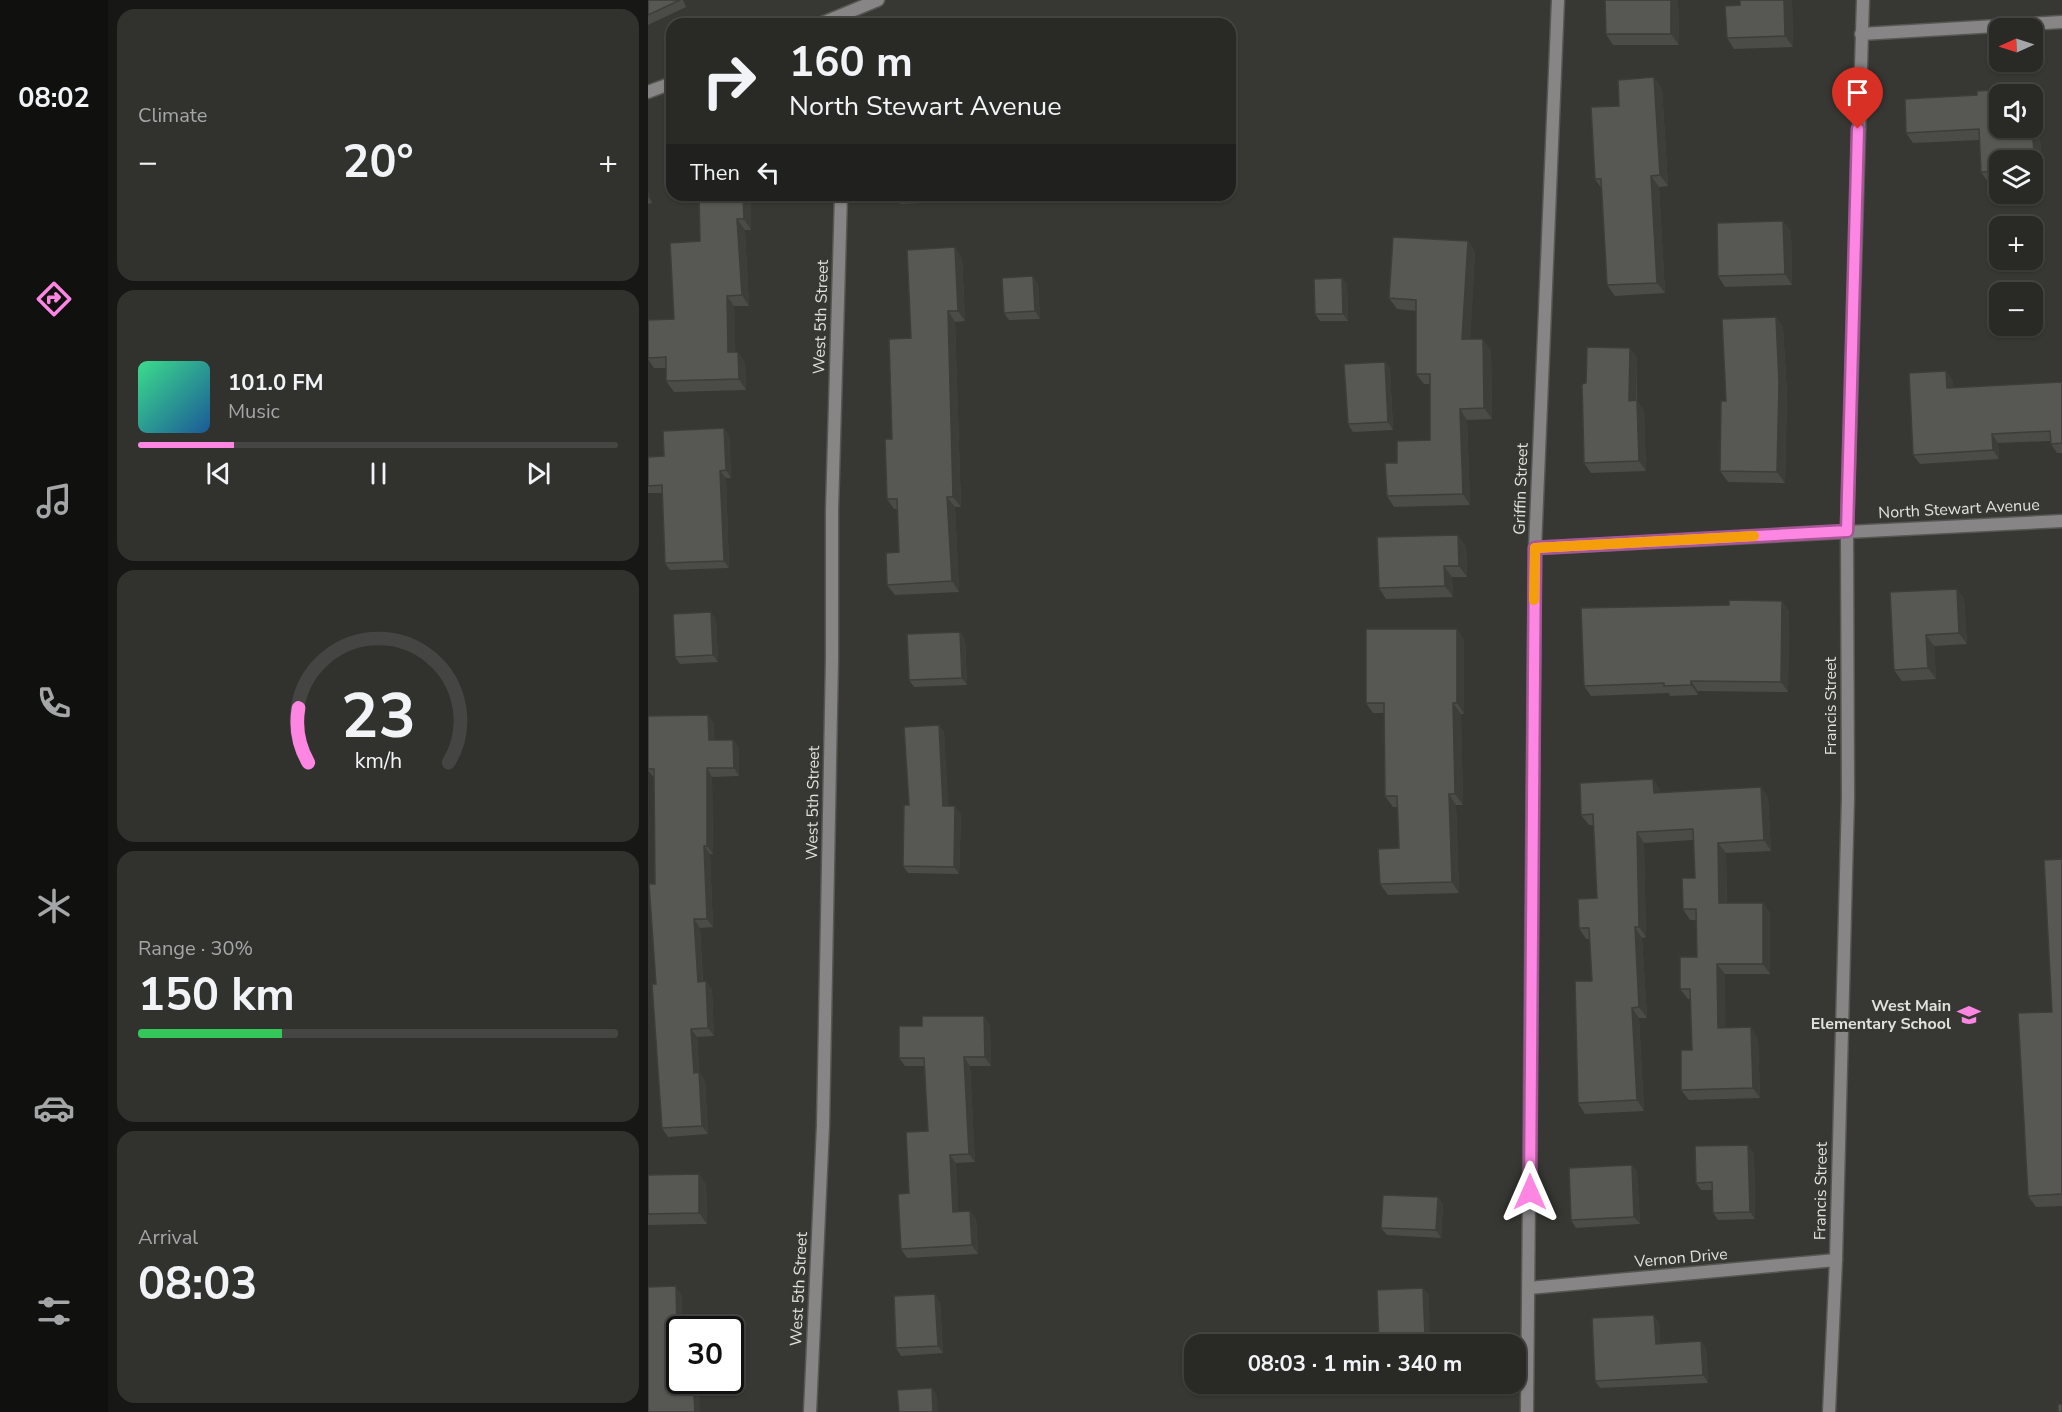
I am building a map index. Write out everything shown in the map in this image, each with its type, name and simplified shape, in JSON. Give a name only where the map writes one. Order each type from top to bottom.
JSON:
[{"type":"street","points":[[834,18],[878,0]]},
{"type":"street","name":"Griffin Street","points":[[1527,1412],[1535,548],[1558,0]]},
{"type":"street","name":"Francis Street","points":[[1829,1412],[1836,1260],[1848,797],[1847,531],[1863,0]]},
{"type":"street","points":[[1861,34],[2062,22]]},
{"type":"street","points":[[648,92],[666,85]]},
{"type":"street","name":"West 5th Street","points":[[810,1412],[823,1114],[832,671],[832,510],[841,201]]},
{"type":"street","name":"North Stewart Avenue","points":[[1535,548],[2062,521]]},
{"type":"street","name":"Vernon Drive","points":[[1529,1288],[1836,1260]]},
{"type":"building","points":[[648,0],[680,0],[648,15]]},
{"type":"building","points":[[1605,0],[1671,0],[1671,34],[1606,34]]},
{"type":"building","points":[[1740,0],[1784,0],[1785,36],[1727,38],[1725,6],[1740,5]]},
{"type":"building","points":[[1654,77],[1660,175],[1651,176],[1657,283],[1607,285],[1601,179],[1595,179],[1591,107],[1619,106],[1618,80]]},
{"type":"building","points":[[1989,90],[1989,138],[2033,138],[2034,150],[1989,150],[1989,172],[1981,172],[1979,129],[1906,133],[1905,99],[1977,95],[1977,91]]},
{"type":"building","points":[[699,201],[743,201],[744,219],[737,219],[742,295],[727,296],[728,352],[738,352],[739,379],[666,381],[666,357],[648,358],[648,320],[674,319],[670,243],[700,241]]},
{"type":"building","points":[[1783,221],[1785,274],[1718,276],[1717,223]]},
{"type":"building","points":[[1393,237],[1468,241],[1462,339],[1483,339],[1484,408],[1460,409],[1463,494],[1387,496],[1385,463],[1397,463],[1397,441],[1430,440],[1430,374],[1416,374],[1416,300],[1389,298]]},
{"type":"building","points":[[955,247],[958,311],[948,311],[953,497],[947,497],[952,581],[887,585],[886,553],[899,552],[897,499],[887,499],[885,439],[892,439],[889,339],[911,338],[907,250]]},
{"type":"building","points":[[1033,276],[1035,311],[1004,313],[1002,278]]},
{"type":"building","points":[[1342,278],[1343,314],[1315,314],[1314,279]]},
{"type":"building","points":[[1776,317],[1779,383],[1777,472],[1720,471],[1721,401],[1726,401],[1722,319]]},
{"type":"building","points":[[1587,347],[1630,348],[1629,401],[1637,400],[1639,461],[1584,463],[1582,384],[1586,383]]},
{"type":"building","points":[[1385,362],[1388,422],[1348,424],[1344,364]]},
{"type":"building","points":[[1946,371],[1947,388],[2062,382],[2062,443],[2051,444],[2050,431],[1992,434],[1993,450],[1913,455],[1909,373]]},
{"type":"building","points":[[724,428],[726,470],[720,471],[724,561],[665,563],[662,485],[648,486],[648,457],[664,456],[663,431]]},
{"type":"building","points":[[1458,535],[1459,566],[1444,566],[1445,586],[1379,588],[1377,537]]},
{"type":"building","points":[[1957,589],[1959,633],[1926,635],[1928,668],[1894,670],[1890,592]]},
{"type":"building","points":[[1729,600],[1782,601],[1781,682],[1691,681],[1691,685],[1664,686],[1664,683],[1584,686],[1581,608],[1729,605]]},
{"type":"building","points":[[711,612],[713,655],[675,657],[673,614]]},
{"type":"building","points":[[1366,629],[1457,629],[1457,703],[1453,703],[1455,794],[1449,794],[1452,882],[1380,884],[1378,849],[1399,848],[1397,796],[1385,796],[1384,703],[1366,703]]},
{"type":"building","points":[[960,632],[962,678],[909,680],[907,634]]},
{"type":"building","points":[[708,715],[709,740],[733,740],[734,768],[707,768],[707,846],[704,846],[707,919],[694,919],[698,982],[706,981],[708,1028],[691,1029],[694,1073],[699,1072],[702,1126],[662,1128],[652,984],[656,984],[649,884],[655,884],[654,769],[648,769],[648,716]]},
{"type":"building","points":[[939,725],[943,806],[955,806],[954,867],[903,866],[904,805],[909,805],[904,727]]},
{"type":"building","points":[[1653,779],[1654,793],[1761,787],[1764,840],[1718,843],[1719,903],[1763,903],[1763,964],[1717,964],[1718,1028],[1751,1027],[1753,1088],[1681,1090],[1681,1050],[1692,1050],[1690,989],[1680,989],[1680,957],[1697,957],[1696,909],[1683,909],[1682,878],[1695,878],[1693,829],[1637,832],[1639,927],[1635,927],[1639,1007],[1632,1008],[1637,1100],[1578,1103],[1575,981],[1592,981],[1589,928],[1579,928],[1578,899],[1597,898],[1593,814],[1581,815],[1580,783]]},
{"type":"building","points":[[2062,859],[2062,1194],[2028,1196],[2018,1013],[2052,1012],[2044,860]]},
{"type":"building","points":[[922,1016],[984,1016],[985,1057],[964,1057],[969,1154],[950,1155],[953,1212],[970,1211],[972,1245],[901,1249],[898,1194],[909,1193],[906,1132],[928,1131],[924,1058],[899,1058],[899,1026],[922,1026]]},
{"type":"building","points":[[1748,1145],[1750,1212],[1713,1213],[1712,1182],[1696,1183],[1695,1146]]},
{"type":"building","points":[[1632,1165],[1634,1217],[1571,1220],[1569,1168]]},
{"type":"building","points":[[699,1174],[699,1213],[648,1214],[648,1175]]},
{"type":"building","points":[[1383,1195],[1438,1197],[1436,1230],[1381,1228]]},
{"type":"building","points":[[676,1286],[677,1316],[666,1316],[666,1394],[694,1394],[695,1412],[648,1412],[648,1287]]},
{"type":"building","points":[[1423,1288],[1425,1334],[1379,1334],[1377,1290]]},
{"type":"building","points":[[935,1294],[938,1346],[896,1348],[894,1296]]},
{"type":"building","points":[[1654,1315],[1656,1344],[1701,1341],[1703,1375],[1595,1381],[1592,1318]]},
{"type":"building","points":[[932,1388],[933,1412],[899,1412],[897,1390]]},
{"type":"building","points":[[2058,1404],[2062,1404],[2062,1412],[2058,1412]]},
{"type":"slow traffic","points":[[1534,600],[1535,548],[1754,536]]},
{"type":"place","name":"West Main Elementary School","points":[[1969,1015]]},
{"type":"route","points":[[1530,1192],[1535,548],[1847,531],[1858,129]]}]
